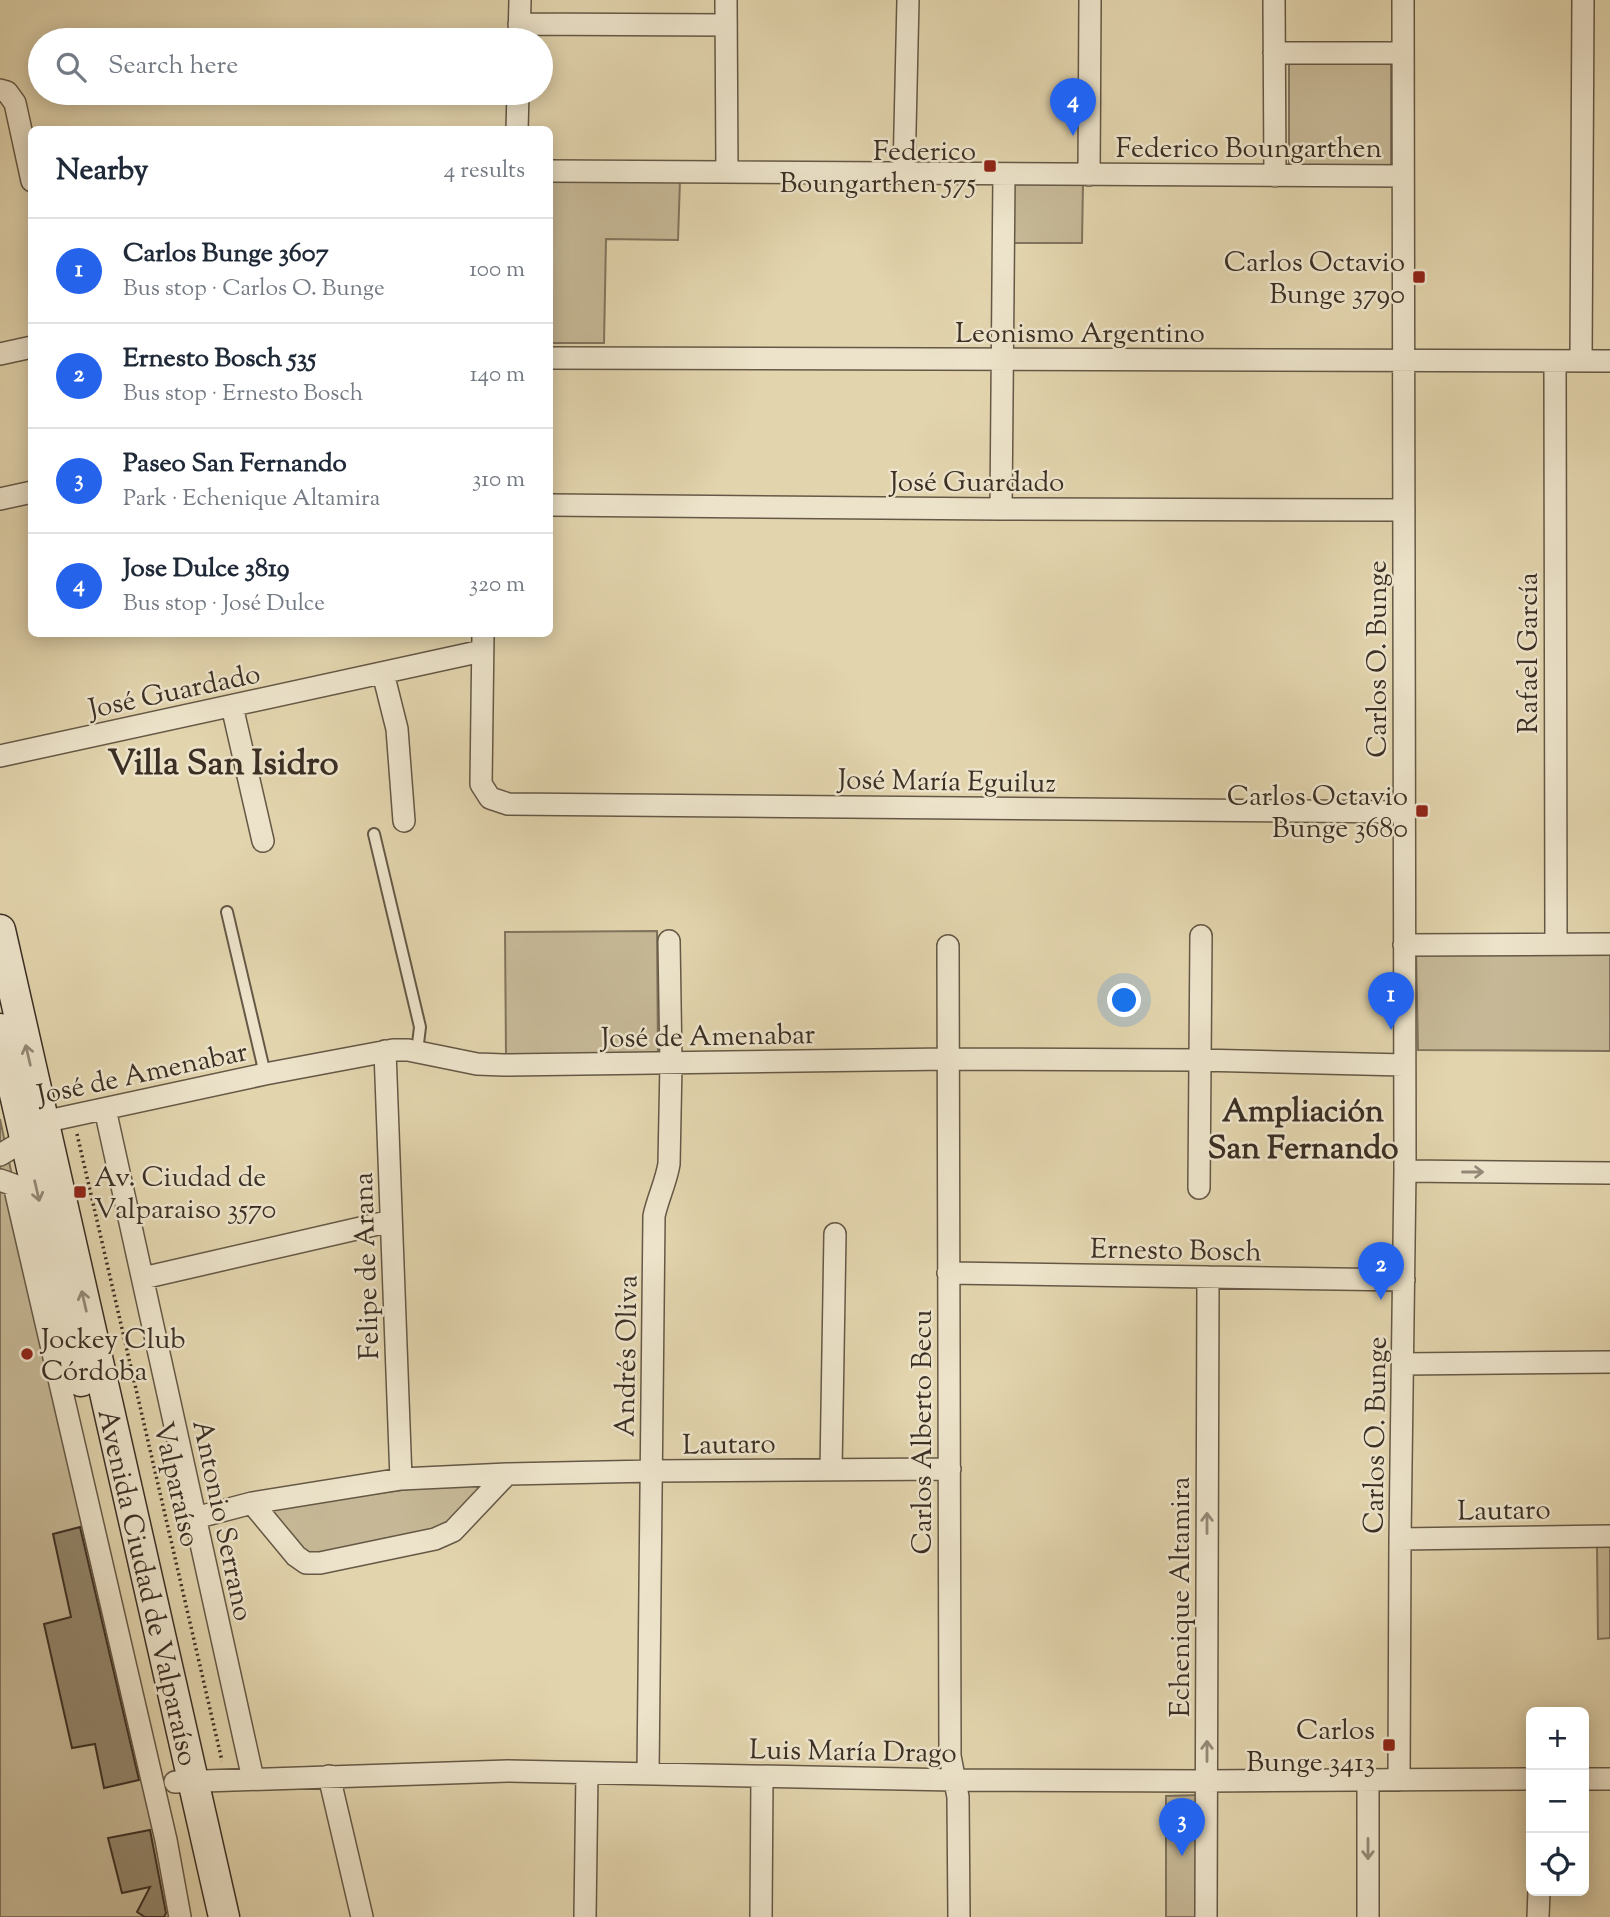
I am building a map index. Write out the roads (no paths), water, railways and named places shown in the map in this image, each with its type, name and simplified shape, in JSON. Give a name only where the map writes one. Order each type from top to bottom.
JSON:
[{"type":"main road","name":"Avenida Ciudad de Valparaíso","points":[[0,930],[18,1128]]},
{"type":"main road","name":"Avenida Ciudad de Valparaíso","points":[[0,1029],[18,1128],[184,1782],[224,1917]]},
{"type":"main road","name":"Avenida Ciudad de Valparaíso","points":[[184,1782],[205,1917]]},
{"type":"street","points":[[519,28],[520,0]]},
{"type":"street","points":[[726,0],[727,172]]},
{"type":"street","points":[[904,173],[908,0]]},
{"type":"street","points":[[1089,175],[1090,0]]},
{"type":"street","points":[[1274,0],[1275,176]]},
{"type":"street","name":"Carlos O. Bunge","points":[[1399,1780],[1405,1171],[1403,0]]},
{"type":"street","points":[[1581,361],[1583,0]]},
{"type":"street","points":[[553,31],[726,25]]},
{"type":"street","points":[[1274,53],[1403,53]]},
{"type":"street","points":[[0,90],[7,92],[15,103],[28,163]]},
{"type":"street","points":[[517,126],[518,105]]},
{"type":"street","name":"Federico Boungarthen","points":[[553,171],[1403,176]]},
{"type":"street","points":[[1001,509],[1004,174]]},
{"type":"street","points":[[0,354],[28,348]]},
{"type":"street","name":"Leonismo Argentino","points":[[553,358],[1610,362]]},
{"type":"street","name":"Rafael García","points":[[1555,362],[1556,944]]},
{"type":"street","points":[[0,499],[28,493]]},
{"type":"street","name":"José Guardado","points":[[553,505],[1404,510]]},
{"type":"street","name":"José Guardado","points":[[0,756],[383,673],[482,643]]},
{"type":"street","name":"José María Eguiluz","points":[[482,643],[481,784],[490,798],[508,804],[1404,812]]},
{"type":"street","points":[[383,673],[397,729],[404,821]]},
{"type":"street","points":[[232,706],[263,841]]},
{"type":"street","points":[[1199,1188],[1201,936]]},
{"type":"street","name":"Andrés Oliva","points":[[648,1774],[654,1216],[669,1164],[669,941]]},
{"type":"street","points":[[1404,945],[1610,944]]},
{"type":"street","name":"Carlos Alberto Becu","points":[[948,946],[950,1756],[958,1797],[959,1917]]},
{"type":"street","name":"José de Amenabar","points":[[18,1128],[265,1074],[385,1051],[408,1050],[477,1064],[948,1059],[1199,1060],[1404,1065]]},
{"type":"street","name":"Felipe de Arana","points":[[385,1051],[401,1479]]},
{"type":"street","name":"Antonio Serrano","points":[[105,1109],[253,1779]]},
{"type":"street","points":[[1405,1171],[1610,1173]]},
{"type":"street","points":[[7,1182],[163,1827],[180,1917]]},
{"type":"street","points":[[143,1278],[390,1221]]},
{"type":"street","points":[[831,1470],[835,1234]]},
{"type":"street","name":"Ernesto Bosch","points":[[948,1273],[1404,1280]]},
{"type":"street","name":"Echenique Altamira","points":[[1206,1917],[1208,1277]]},
{"type":"street","points":[[1403,1364],[1610,1362]]},
{"type":"street","name":"Lautaro","points":[[195,1518],[252,1503],[401,1479],[652,1471],[950,1469]]},
{"type":"street","points":[[252,1503],[296,1556],[306,1563],[320,1563],[436,1539],[453,1531],[507,1474]]},
{"type":"street","name":"Lautaro","points":[[1400,1539],[1610,1536]]},
{"type":"street","name":"Luis María Drago","points":[[184,1782],[508,1771],[954,1780],[1526,1779]]},
{"type":"street","points":[[585,1917],[587,1773]]},
{"type":"street","points":[[328,1776],[362,1917]]},
{"type":"street","points":[[761,1917],[762,1777]]},
{"type":"street","points":[[1589,1779],[1610,1779]]},
{"type":"street","points":[[1368,1780],[1368,1917]]},
{"type":"street","points":[[1538,1917],[1539,1896]]},
{"type":"lane","points":[[374,834],[420,1027],[417,1052]]},
{"type":"lane","points":[[226,912],[265,1074]]},
{"type":"place","name":"Jose Dulce 3819","points":[[1073,136]]},
{"type":"place","name":"Federico Boungarthen 575","points":[[990,166]]},
{"type":"place","name":"Carlos Octavio Bunge 3790","points":[[1419,277]]},
{"type":"place","name":"Carlos Octavio Bunge 3680","points":[[1422,811]]},
{"type":"place","name":"Carlos Bunge 3607","points":[[1391,1030]]},
{"type":"place","name":"Av. Ciudad de Valparaiso 3570","points":[[80,1192]]},
{"type":"place","name":"Ernesto Bosch 535","points":[[1381,1300]]},
{"type":"place","name":"Jockey Club Córdoba","points":[[27,1354]]},
{"type":"place","name":"Carlos Bunge 3413","points":[[1389,1745]]},
{"type":"place","name":"Paseo San Fernando","points":[[1182,1856]]},
{"type":"district","name":"Villa San Isidro","points":[[223,762]]},
{"type":"district","name":"Ampliación San Fernando","points":[[1303,1128]]}]
